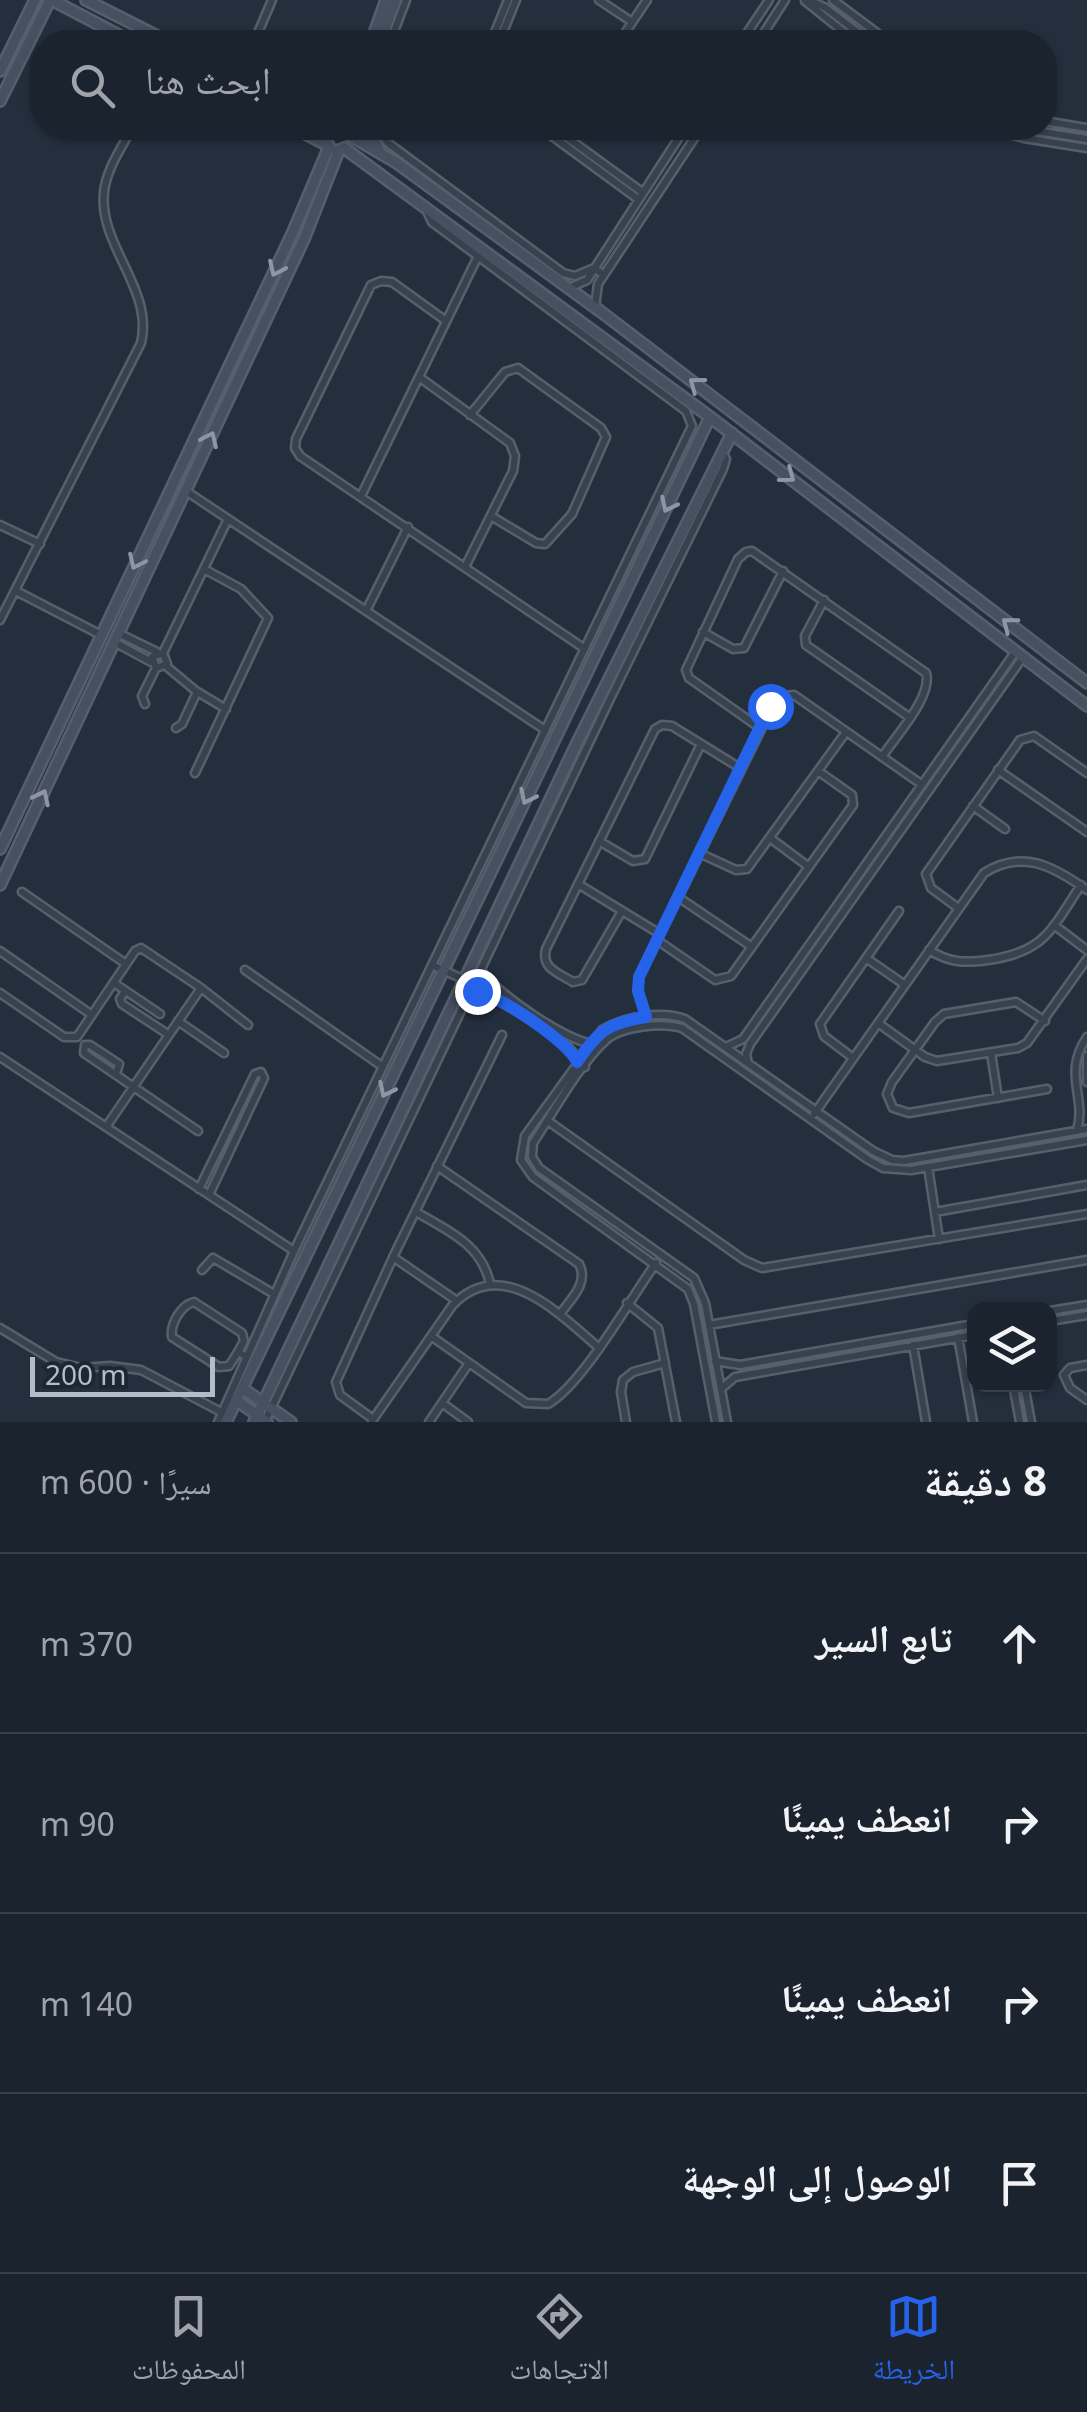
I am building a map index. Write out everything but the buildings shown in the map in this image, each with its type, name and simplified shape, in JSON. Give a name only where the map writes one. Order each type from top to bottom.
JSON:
[{"type":"street","points":[[0,70],[35,0]]},
{"type":"street","points":[[35,30],[49,0],[108,30]]},
{"type":"street","points":[[86,0],[145,30]]},
{"type":"street","points":[[259,30],[272,0]]},
{"type":"street","points":[[378,30],[386,0]]},
{"type":"street","points":[[381,30],[396,0]]},
{"type":"street","points":[[395,30],[406,0]]},
{"type":"street","points":[[497,30],[508,0]]},
{"type":"street","points":[[505,30],[516,0]]},
{"type":"street","points":[[599,0],[632,22]]},
{"type":"street","points":[[627,30],[647,0]]},
{"type":"street","points":[[749,30],[769,0]]},
{"type":"street","points":[[766,30],[786,0]]},
{"type":"street","points":[[807,0],[823,2],[856,30]]},
{"type":"street","points":[[807,0],[842,30]]},
{"type":"street","points":[[833,0],[873,30]]},
{"type":"street","points":[[20,30],[30,35]]},
{"type":"street","points":[[0,101],[30,40]]},
{"type":"street","points":[[1057,123],[1087,128]]},
{"type":"street","points":[[1057,134],[1087,139]]},
{"type":"street","points":[[0,620],[144,334],[142,311],[103,205],[108,175],[126,140]]},
{"type":"street","points":[[319,140],[376,169],[732,433],[1087,706]]},
{"type":"street","points":[[327,140],[335,148]]},
{"type":"street","points":[[0,849],[340,140]]},
{"type":"street","points":[[362,140],[595,308],[1087,683]]},
{"type":"street","points":[[374,140],[380,152]]},
{"type":"street","points":[[386,140],[563,273],[576,276],[594,268]]},
{"type":"street","points":[[558,140],[640,196]]},
{"type":"street","points":[[572,140],[640,196]]},
{"type":"street","points":[[567,289],[581,284],[594,268],[677,140]]},
{"type":"street","points":[[595,308],[595,291],[604,275],[694,140]]},
{"type":"street","points":[[1037,140],[1087,148]]},
{"type":"street","points":[[0,885],[304,239],[335,148]]},
{"type":"street","points":[[376,169],[381,159],[397,163]]},
{"type":"street","points":[[224,1417],[274,1294],[692,429],[692,419],[686,411],[432,222],[425,206]]},
{"type":"street","points":[[293,232],[304,239]]},
{"type":"street","points":[[361,496],[478,256]]},
{"type":"street","points":[[594,268],[604,275]]},
{"type":"street","points":[[446,322],[392,282],[378,282],[366,291],[294,444],[300,456],[585,649]]},
{"type":"street","points":[[470,415],[505,372],[515,368],[606,434],[606,442],[572,514],[544,544],[490,516]]},
{"type":"street","points":[[419,378],[510,443],[514,456],[513,471],[465,567]]},
{"type":"street","points":[[218,1422],[242,1388],[710,417]]},
{"type":"street","points":[[692,429],[702,435]]},
{"type":"street","points":[[236,1400],[262,1420],[471,986],[576,745],[732,433]]},
{"type":"street","points":[[821,502],[832,487]]},
{"type":"street","points":[[186,491],[546,730]]},
{"type":"street","points":[[842,517],[844,507],[853,503]]},
{"type":"street","points":[[144,704],[141,698],[154,665],[153,654],[160,652],[228,519]]},
{"type":"street","points":[[0,525],[40,544]]},
{"type":"street","points":[[366,611],[408,527]]},
{"type":"street","points":[[760,728],[687,674],[686,666],[741,554],[746,552],[757,553],[923,669],[928,688],[882,757]]},
{"type":"street","points":[[195,773],[268,616],[241,589],[204,569]]},
{"type":"street","points":[[704,632],[733,649],[744,648],[783,571]]},
{"type":"street","points":[[16,591],[101,635]]},
{"type":"street","points":[[824,600],[804,636],[806,645],[909,717]]},
{"type":"street","points":[[118,638],[160,652],[168,658],[166,666]]},
{"type":"street","points":[[118,638],[226,709]]},
{"type":"street","points":[[724,1047],[743,1039],[921,784],[1020,654]]},
{"type":"street","points":[[749,1064],[746,1054],[750,1044],[1020,654]]},
{"type":"street","points":[[176,728],[182,724],[198,692]]},
{"type":"street","points":[[646,1017],[638,982],[740,768],[781,694],[790,693],[921,784]]},
{"type":"street","points":[[622,911],[582,980],[573,982],[548,967],[546,949],[655,728],[672,726],[740,768]]},
{"type":"street","points":[[699,853],[744,871],[846,732]]},
{"type":"street","points":[[958,908],[930,888],[926,874],[1020,740],[1028,735],[1087,773]]},
{"type":"street","points":[[599,841],[636,862],[645,859],[701,744]]},
{"type":"street","points":[[998,770],[1087,832]]},
{"type":"street","points":[[578,884],[720,980],[730,976],[854,802],[849,793],[818,771]]},
{"type":"street","points":[[973,806],[1005,829]]},
{"type":"street","points":[[770,838],[809,867]]},
{"type":"street","points":[[813,1115],[904,984],[984,873],[1013,861],[1036,861],[1084,887],[1030,950],[1011,957],[953,963],[929,950]]},
{"type":"street","points":[[22,892],[126,964]]},
{"type":"street","points":[[678,897],[752,947]]},
{"type":"street","points":[[853,1058],[824,1036],[820,1024],[899,910]]},
{"type":"street","points":[[1054,925],[1087,950]]},
{"type":"street","points":[[0,994],[68,1038],[77,1037],[135,951],[144,949],[248,1025]]},
{"type":"street","points":[[0,951],[92,1015]]},
{"type":"street","points":[[866,958],[904,984]]},
{"type":"street","points":[[878,1023],[931,1059],[944,1061],[1023,1046],[1087,959]]},
{"type":"street","points":[[432,965],[495,997],[568,1048],[581,1064]]},
{"type":"street","points":[[477,969],[494,986],[572,1039],[590,1044],[596,1052]]},
{"type":"street","points":[[244,970],[382,1067]]},
{"type":"street","points":[[114,983],[158,1013],[150,1022]]},
{"type":"street","points":[[106,1127],[201,988]]},
{"type":"street","points":[[125,991],[120,999],[122,1004],[168,1035]]},
{"type":"street","points":[[1045,1021],[1016,1002],[950,1013],[939,1018],[888,1091],[890,1104],[899,1112],[1047,1089]]},
{"type":"street","points":[[727,1422],[703,1294],[694,1278],[534,1163],[533,1144],[590,1044],[612,1024],[646,1017],[680,1017],[749,1064],[883,1168],[900,1171],[1087,1140]]},
{"type":"street","points":[[178,1021],[224,1053]]},
{"type":"street","points":[[716,1422],[692,1296],[683,1283],[529,1173],[520,1152],[524,1136],[581,1064],[618,1033],[669,1025],[682,1028],[813,1115],[892,1160],[1087,1128]]},
{"type":"street","points":[[502,1035],[336,1382],[340,1395],[372,1421],[457,1301],[490,1284],[520,1289],[560,1314],[599,1348]]},
{"type":"street","points":[[1077,1130],[1082,1116],[1076,1060],[1087,1037]]},
{"type":"street","points":[[116,1074],[119,1064],[85,1044],[84,1053],[198,1131]]},
{"type":"street","points":[[991,1052],[998,1098]]},
{"type":"street","points":[[1087,1056],[1087,1082]]},
{"type":"street","points":[[0,1057],[294,1252]]},
{"type":"street","points":[[199,1189],[255,1074],[261,1072],[264,1078],[209,1195]]},
{"type":"street","points":[[548,1122],[758,1267],[1087,1214]]},
{"type":"street","points":[[223,1140],[233,1145]]},
{"type":"street","points":[[982,1147],[984,1157]]},
{"type":"street","points":[[438,1166],[579,1264],[584,1273],[582,1282],[560,1314]]},
{"type":"street","points":[[928,1167],[939,1239]]},
{"type":"street","points":[[935,1212],[1087,1185]]},
{"type":"street","points":[[584,1212],[590,1204]]},
{"type":"street","points":[[416,1212],[475,1250],[487,1269],[490,1284]]},
{"type":"street","points":[[393,1257],[457,1301]]},
{"type":"street","points":[[202,1270],[214,1258],[274,1294]]},
{"type":"street","points":[[710,1325],[1087,1260]]},
{"type":"street","points":[[431,1336],[526,1403],[540,1406],[555,1400],[599,1348],[656,1263]]},
{"type":"street","points":[[194,1302],[242,1333],[244,1341],[238,1352],[229,1366],[219,1367],[172,1337],[171,1326],[184,1306],[194,1302]]},
{"type":"street","points":[[627,1303],[658,1328],[676,1422]]},
{"type":"street","points":[[1057,1310],[1087,1305]]},
{"type":"street","points":[[1057,1320],[1087,1315]]},
{"type":"street","points":[[716,1361],[740,1366],[967,1325]]},
{"type":"street","points":[[0,1328],[56,1362],[82,1368],[141,1370],[224,1417]]},
{"type":"street","points":[[932,1332],[934,1342]]},
{"type":"street","points":[[721,1389],[736,1377],[967,1336]]},
{"type":"street","points":[[958,1338],[973,1422]]},
{"type":"street","points":[[913,1345],[926,1422]]},
{"type":"street","points":[[238,1352],[247,1357]]},
{"type":"street","points":[[429,1422],[469,1363]]},
{"type":"street","points":[[626,1422],[623,1380],[632,1372],[665,1363]]},
{"type":"street","points":[[1087,1364],[1070,1368],[1064,1375],[1070,1388],[1087,1400]]},
{"type":"street","points":[[242,1388],[286,1421]]},
{"type":"street","points":[[1014,1392],[1020,1422]]},
{"type":"street","points":[[1025,1392],[1031,1422]]},
{"type":"street","points":[[442,1403],[468,1422]]},
{"type":"route","points":[[477,991],[495,997],[566,1046],[577,1062],[607,1027],[646,1017],[638,991],[639,977],[770,706]]}]
